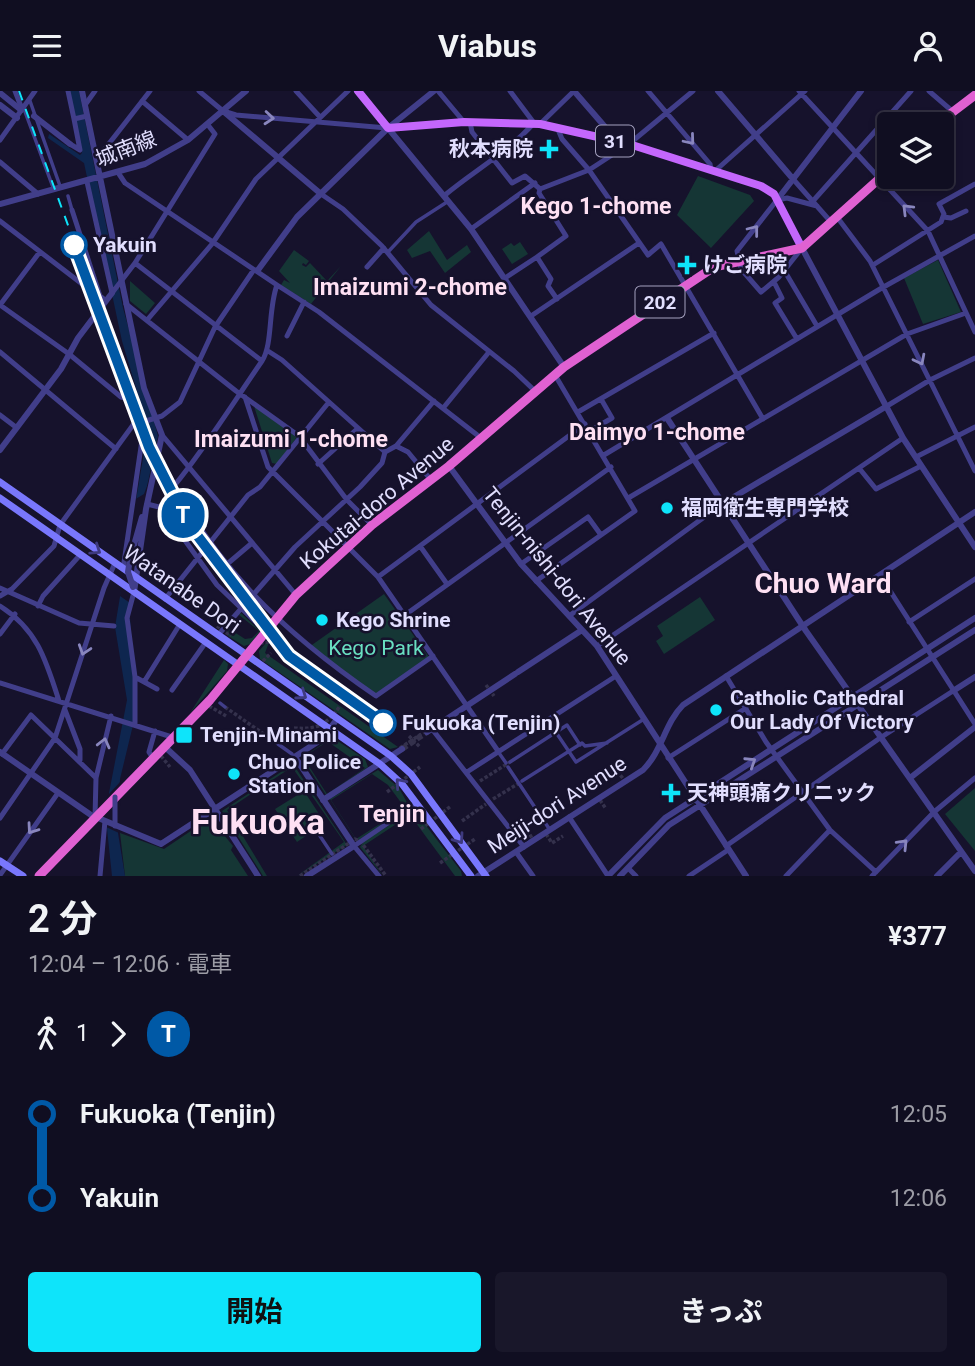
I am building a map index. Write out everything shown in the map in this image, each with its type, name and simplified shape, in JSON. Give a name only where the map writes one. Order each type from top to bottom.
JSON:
[{"type":"highway","points":[[951,110],[975,95]]},
{"type":"highway","name":"202","points":[[802,247],[877,182]]},
{"type":"highway","name":"Kokutai-doro Avenue","points":[[39,876],[174,738],[296,595],[372,526],[449,466],[564,367],[714,267],[802,247]]},
{"type":"main road","points":[[358,91],[388,128]]},
{"type":"main road","name":"31","points":[[388,128],[467,122],[557,127],[629,144],[713,171],[770,190],[777,200]]},
{"type":"main road","points":[[777,200],[802,247]]},
{"type":"main road","name":"Watanabe Dori","points":[[0,482],[391,756],[411,774],[483,875]]},
{"type":"main road","name":"Watanabe Dori","points":[[0,498],[380,764],[402,784],[471,876]]},
{"type":"main road","points":[[4,863],[23,876]]},
{"type":"street","points":[[15,91],[57,189]]},
{"type":"street","points":[[26,91],[57,189]]},
{"type":"street","points":[[0,140],[35,91]]},
{"type":"street","points":[[34,116],[80,150],[68,91]]},
{"type":"street","points":[[82,91],[144,388],[162,435],[296,595]]},
{"type":"street","points":[[85,104],[95,91]]},
{"type":"street","points":[[97,159],[150,91]]},
{"type":"street","name":"城南線","points":[[0,204],[119,174],[145,164],[188,140],[246,91]]},
{"type":"street","points":[[296,91],[318,120]]},
{"type":"street","points":[[148,319],[215,241],[256,179],[348,91]]},
{"type":"street","points":[[114,626],[91,625],[2,592],[54,546],[60,525],[140,421],[180,402],[215,327],[253,271],[258,270],[297,217],[388,128],[435,91],[467,122],[520,193]]},
{"type":"street","points":[[510,91],[537,124]]},
{"type":"street","points":[[367,267],[466,177],[481,171],[574,91],[606,128],[612,140],[612,155],[589,170],[540,189]]},
{"type":"street","points":[[648,91],[713,171],[802,92],[877,180]]},
{"type":"street","points":[[680,91],[685,97]]},
{"type":"street","points":[[629,144],[693,91]]},
{"type":"street","points":[[718,91],[815,204],[834,220],[873,265],[975,471]]},
{"type":"street","points":[[861,91],[737,251],[737,262],[761,292],[774,282],[802,247],[903,438],[975,547]]},
{"type":"street","points":[[815,204],[911,91]]},
{"type":"street","points":[[929,91],[951,110]]},
{"type":"street","points":[[202,92],[321,194],[344,209],[386,250],[425,300],[535,391]]},
{"type":"street","points":[[0,93],[22,109]]},
{"type":"street","points":[[142,101],[188,140]]},
{"type":"street","points":[[0,105],[17,118]]},
{"type":"street","points":[[223,111],[388,128],[471,229],[564,367]]},
{"type":"street","points":[[75,119],[86,116]]},
{"type":"street","points":[[0,450],[135,263],[215,134],[208,124]]},
{"type":"street","points":[[557,127],[562,139],[589,170],[648,255],[661,244],[763,419]]},
{"type":"street","points":[[0,162],[38,194]]},
{"type":"street","points":[[119,174],[125,183],[304,302],[481,438]]},
{"type":"street","points":[[505,278],[566,236],[534,183],[525,176],[512,183]]},
{"type":"street","points":[[88,182],[112,293]]},
{"type":"street","points":[[471,229],[534,183]]},
{"type":"street","points":[[943,217],[939,204],[975,184]]},
{"type":"street","points":[[886,189],[928,231],[975,332]]},
{"type":"street","points":[[68,196],[100,296],[106,301]]},
{"type":"street","points":[[777,200],[787,198],[815,204]]},
{"type":"street","points":[[943,217],[951,218],[966,212]]},
{"type":"street","points":[[873,265],[928,231],[943,217]]},
{"type":"street","points":[[0,221],[86,287],[140,421],[141,439],[129,573],[133,590],[127,618],[135,677],[134,724]]},
{"type":"street","points":[[604,456],[817,326],[975,236]]},
{"type":"street","points":[[531,316],[639,243]]},
{"type":"street","points":[[39,253],[0,305],[69,353],[113,391],[129,399]]},
{"type":"street","points":[[537,257],[551,279],[548,286],[557,299]]},
{"type":"street","points":[[135,263],[262,361]]},
{"type":"street","points":[[784,270],[817,326]]},
{"type":"street","points":[[774,282],[782,298],[775,303],[797,339]]},
{"type":"street","points":[[174,486],[242,395],[268,351],[268,326],[277,285]]},
{"type":"street","points":[[287,336],[304,302]]},
{"type":"street","points":[[126,304],[300,438],[347,500],[372,526]]},
{"type":"street","points":[[630,497],[907,334],[966,313]]},
{"type":"street","points":[[579,412],[714,333]]},
{"type":"street","points":[[268,351],[385,452]]},
{"type":"street","points":[[0,352],[116,449]]},
{"type":"street","points":[[444,407],[489,352]]},
{"type":"street","points":[[569,616],[722,504],[930,380],[975,358]]},
{"type":"street","points":[[536,581],[635,511],[630,497],[555,375]]},
{"type":"street","points":[[242,395],[272,471],[350,546],[378,577],[468,705],[550,830]]},
{"type":"street","points":[[590,431],[612,418],[601,398]]},
{"type":"street","points":[[218,635],[275,570],[382,463],[385,452],[396,446],[434,401]]},
{"type":"street","points":[[165,599],[230,516],[272,471],[329,402]]},
{"type":"street","points":[[0,415],[17,428]]},
{"type":"street","points":[[667,418],[803,625],[975,871]]},
{"type":"street","points":[[378,577],[585,424]]},
{"type":"street","points":[[916,457],[975,427]]},
{"type":"street","points":[[318,464],[357,429]]},
{"type":"street","points":[[129,573],[162,435]]},
{"type":"street","points":[[597,646],[903,438]]},
{"type":"street","points":[[141,439],[153,468]]},
{"type":"street","points":[[396,446],[408,452],[431,480]]},
{"type":"street","points":[[159,454],[174,486],[226,565],[308,648],[376,696],[433,656]]},
{"type":"street","points":[[859,468],[876,489],[921,465]]},
{"type":"street","name":"Tenjin-nishi-dori Avenue","points":[[449,466],[505,544],[597,646],[746,876]]},
{"type":"street","points":[[405,615],[611,467]]},
{"type":"street","points":[[146,509],[159,507],[197,559],[241,610],[266,632]]},
{"type":"street","points":[[133,590],[129,573],[136,532],[146,509]]},
{"type":"street","name":"Meiji-dori Avenue","points":[[483,875],[643,770],[674,715],[726,676],[975,512]]},
{"type":"street","points":[[522,564],[588,517],[601,535]]},
{"type":"street","points":[[226,565],[252,543]]},
{"type":"street","points":[[419,546],[447,584]]},
{"type":"street","points":[[38,606],[43,596],[81,554]]},
{"type":"street","points":[[0,818],[55,738],[91,625],[115,563]]},
{"type":"street","points":[[880,575],[975,726],[909,778]]},
{"type":"street","points":[[909,622],[975,579]]},
{"type":"street","points":[[0,634],[25,601]]},
{"type":"street","points":[[0,606],[15,615],[39,646],[59,701]]},
{"type":"street","points":[[569,817],[608,876],[665,818],[975,618]]},
{"type":"street","points":[[144,681],[180,624]]},
{"type":"street","points":[[524,847],[478,782],[430,731],[582,630]]},
{"type":"street","points":[[620,876],[669,825],[975,630]]},
{"type":"street","points":[[172,690],[206,642]]},
{"type":"street","points":[[467,772],[616,676]]},
{"type":"street","points":[[726,676],[772,749],[830,830],[874,874],[934,812],[975,778]]},
{"type":"street","points":[[135,677],[157,689]]},
{"type":"street","points":[[689,876],[880,738],[975,677]]},
{"type":"street","points":[[0,683],[174,738]]},
{"type":"street","points":[[220,703],[225,707]]},
{"type":"street","points":[[66,706],[80,749],[80,760]]},
{"type":"street","points":[[668,758],[746,708]]},
{"type":"street","points":[[96,778],[31,715],[1,753],[95,817],[162,844],[322,739],[337,719]]},
{"type":"street","points":[[95,817],[96,778],[111,716]]},
{"type":"street","points":[[549,722],[576,762],[644,719]]},
{"type":"street","points":[[508,764],[568,725],[580,744]]},
{"type":"street","points":[[153,758],[149,752],[155,731]]},
{"type":"street","points":[[520,782],[580,744],[607,743]]},
{"type":"street","points":[[278,744],[294,755],[354,846],[379,876]]},
{"type":"street","points":[[164,747],[190,770],[258,876]]},
{"type":"street","points":[[323,800],[402,749]]},
{"type":"street","points":[[0,875],[4,863],[58,793]]},
{"type":"street","points":[[117,827],[118,794]]},
{"type":"street","points":[[307,876],[416,804]]},
{"type":"street","points":[[100,876],[106,822]]},
{"type":"street","points":[[508,833],[515,829]]},
{"type":"street","points":[[316,830],[332,854]]},
{"type":"street","points":[[786,876],[830,830]]},
{"type":"street","points":[[516,852],[533,876]]},
{"type":"street","points":[[937,876],[961,852]]},
{"type":"street","points":[[628,868],[636,876]]},
{"type":"green space","points":[[698,176],[750,195],[754,201],[711,248],[677,215]]},
{"type":"green space","points":[[429,231],[447,260],[467,245],[471,252],[445,273],[430,251],[412,258],[407,250]]},
{"type":"green space","points":[[520,242],[528,254],[512,264],[502,249],[511,243],[514,246]]},
{"type":"green space","points":[[294,250],[309,261],[302,265],[306,267],[310,263],[327,281],[341,266],[311,304],[281,285],[284,280],[290,283],[279,271]]},
{"type":"green space","points":[[938,260],[961,312],[923,324],[904,278]]},
{"type":"green space","points":[[130,281],[155,303],[146,314],[130,301]]},
{"type":"green space","points":[[254,406],[297,437],[277,464],[272,463]]},
{"type":"green space","name":"Kego Park","points":[[384,594],[429,657],[376,695],[309,647]]},
{"type":"green space","points":[[700,597],[715,620],[664,654],[656,641],[663,636],[657,626]]},
{"type":"green space","points":[[241,613],[260,631],[250,644],[244,646],[228,636],[226,631],[228,628],[245,639],[252,638],[259,631],[239,615]]},
{"type":"green space","points":[[271,637],[265,653],[398,747],[390,749],[260,659],[259,651]]},
{"type":"green space","points":[[224,660],[228,664],[227,671],[190,713]]},
{"type":"green space","points":[[333,738],[365,759],[368,767],[326,795],[303,757],[327,794],[365,768],[328,741]]},
{"type":"green space","points":[[293,764],[347,845],[297,876],[344,842],[292,767],[227,810],[267,876],[263,876],[222,811]]},
{"type":"green space","points":[[378,770],[399,788],[409,806],[357,841],[330,799]],"holes":[[[372,774],[388,785],[405,808],[356,839],[331,800]]]},
{"type":"green space","points":[[975,788],[975,851],[945,814]]},
{"type":"green space","points":[[304,791],[325,823],[297,842],[275,809]]},
{"type":"green space","points":[[414,810],[461,871],[462,876],[455,876],[410,815],[363,846],[383,876],[360,847],[364,841]]},
{"type":"green space","points":[[210,818],[233,846],[231,850],[248,876],[125,876],[120,833],[164,849]]},
{"type":"water","points":[[70,91],[79,91],[123,308],[158,436],[146,491],[129,604],[135,688],[133,725],[120,779],[118,833],[125,876],[112,876],[107,829],[109,793],[127,700],[115,627],[148,428],[122,341],[84,163],[48,138],[49,134],[80,155],[82,153]]},
{"type":"pier","points":[[149,481],[130,603],[120,596],[134,500],[144,494]]},
{"type":"pier","points":[[121,781],[119,833],[106,827],[108,795]]},
{"type":"tunnel","points":[[217,626],[231,636]]},
{"type":"tunnel","points":[[260,643],[270,642]]},
{"type":"tunnel","points":[[259,665],[271,653]]},
{"type":"tunnel","points":[[486,685],[494,696]]},
{"type":"tunnel","points":[[209,706],[226,716]]},
{"type":"tunnel","points":[[294,728],[321,725],[340,706]]},
{"type":"tunnel","points":[[225,707],[278,744]]},
{"type":"tunnel","points":[[400,748],[426,731]]},
{"type":"tunnel","points":[[402,749],[427,732]]},
{"type":"tunnel","points":[[409,736],[420,747]]},
{"type":"tunnel","points":[[161,756],[170,767]]},
{"type":"tunnel","points":[[480,781],[510,762]]},
{"type":"tunnel","points":[[387,792],[420,767]]},
{"type":"tunnel","points":[[617,771],[625,781]]},
{"type":"tunnel","points":[[493,799],[521,782]]},
{"type":"tunnel","points":[[600,800],[606,809]]},
{"type":"tunnel","points":[[462,821],[486,804]]},
{"type":"tunnel","points":[[421,829],[451,806]]},
{"type":"tunnel","points":[[527,830],[533,840]]},
{"type":"tunnel","points":[[546,834],[552,843],[563,836]]},
{"type":"tunnel","points":[[300,876],[355,839],[361,842],[386,876]]},
{"type":"tunnel","points":[[440,863],[475,839]]},
{"type":"railway","points":[[19,91],[149,447],[179,509],[289,656],[383,723]]},
{"type":"train","name":"T","points":[[74,245],[149,447],[187,522],[289,656],[383,723]]},
{"type":"place","name":"秋本病院","points":[[549,149]]},
{"type":"place","name":"Yakuin","points":[[74,245]]},
{"type":"place","name":"けご病院","points":[[687,265]]},
{"type":"place","name":"福岡衛生専門学校","points":[[667,508]]},
{"type":"place","name":"Kego Shrine","points":[[322,620]]},
{"type":"place","name":"Catholic Cathedral Our Lady Of Victory","points":[[716,710]]},
{"type":"place","name":"Fukuoka (Tenjin)","points":[[383,723]]},
{"type":"place","name":"Tenjin-Minami","points":[[184,735]]},
{"type":"place","name":"Chuo Police Station","points":[[234,774]]},
{"type":"place","name":"天神頭痛クリニック","points":[[671,793]]},
{"type":"district","name":"Kego 1-chome","points":[[596,206]]},
{"type":"district","name":"Imaizumi 2-chome","points":[[410,287]]},
{"type":"district","name":"Daimyo 1-chome","points":[[657,432]]},
{"type":"district","name":"Imaizumi 1-chome","points":[[291,439]]},
{"type":"district","name":"Chuo Ward","points":[[823,583]]},
{"type":"district","name":"Tenjin","points":[[392,814]]},
{"type":"district","name":"Fukuoka","points":[[258,822]]}]
